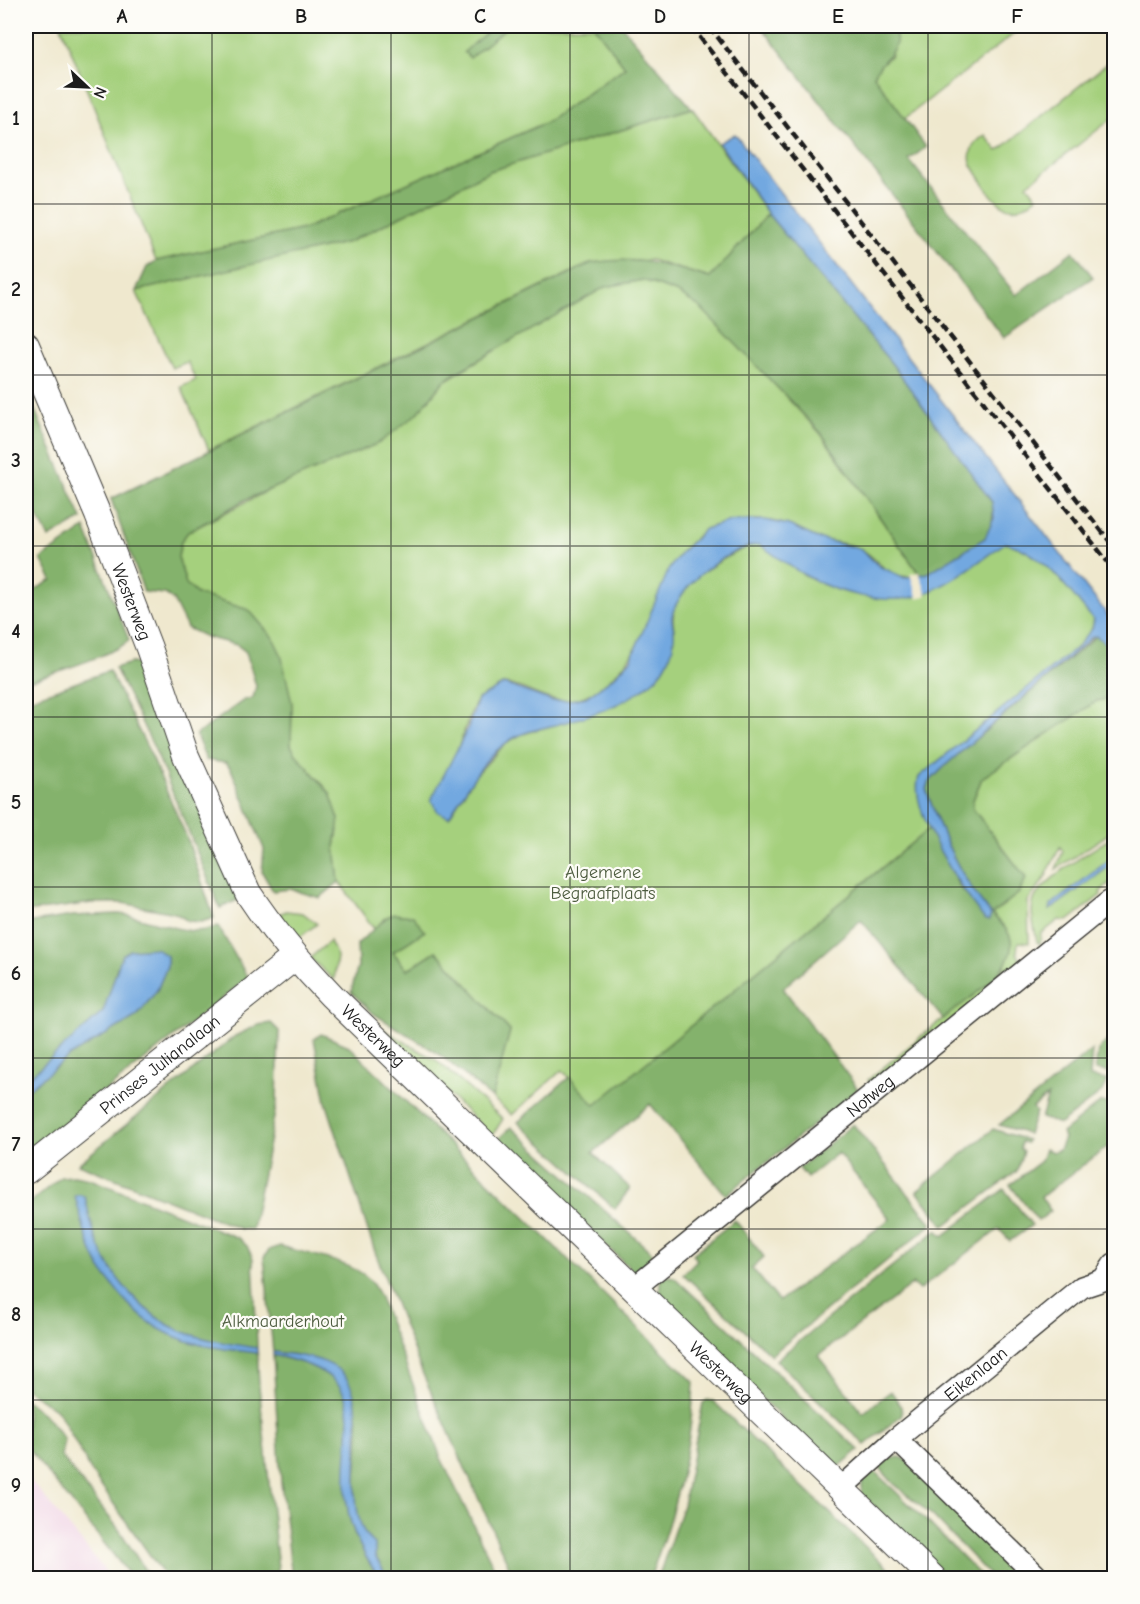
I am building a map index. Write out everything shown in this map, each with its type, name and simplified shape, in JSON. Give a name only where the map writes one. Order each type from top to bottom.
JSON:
[{"type":"street","name":"Westerweg","points":[[26,345],[102,526],[149,648],[186,756],[248,893],[295,957],[633,1289],[933,1578]]},
{"type":"street","name":"Notweg","points":[[633,1289],[1112,903]]},
{"type":"street","name":"Prinses Julianalaan","points":[[26,1171],[295,957]]},
{"type":"street","name":"Eikenlaan","points":[[840,1489],[896,1438],[1082,1287],[1111,1279]]},
{"type":"street","points":[[896,1438],[1039,1578]]},
{"type":"shaded area","points":[[26,1475],[85,1546],[111,1578],[26,1578]]},
{"type":"green space","points":[[61,26],[594,26],[625,67],[547,122],[304,229],[156,261]]},
{"type":"green space","points":[[494,26],[508,26],[470,58],[464,52]]},
{"type":"green space","points":[[594,26],[622,26],[692,108],[490,171],[349,242],[136,291],[147,267],[156,261],[304,229],[547,122],[625,67]]},
{"type":"green space","points":[[770,26],[891,26],[895,34],[895,47],[874,76],[926,147],[909,160],[1016,295],[1073,251],[1093,277],[1004,338],[764,30]]},
{"type":"green space","points":[[891,26],[1024,26],[904,119],[874,76],[877,68],[891,55],[895,31]]},
{"type":"green space","points":[[1114,58],[1114,117],[1027,185],[1037,197],[1025,206],[1015,209],[998,202],[971,164],[970,154],[975,144],[985,135],[998,151]]},
{"type":"green space","points":[[692,108],[768,214],[710,278],[651,260],[590,263],[209,450],[181,387],[196,380],[187,362],[172,368],[136,291],[349,242],[490,171]]},
{"type":"green space","points":[[768,214],[893,365],[992,502],[992,521],[985,538],[954,560],[920,575],[821,433],[700,307],[678,293],[643,280],[605,287],[454,374],[443,382],[418,413],[379,443],[245,500],[188,532],[181,541],[178,557],[186,584],[197,594],[249,610],[273,638],[281,654],[292,703],[291,745],[295,753],[330,793],[339,819],[335,847],[339,882],[320,898],[290,889],[273,891],[262,872],[264,849],[231,769],[226,763],[206,760],[196,735],[244,700],[253,698],[256,686],[246,652],[237,645],[206,637],[187,628],[173,600],[165,594],[144,592],[111,499],[591,263],[637,261],[665,265],[710,278]]},
{"type":"green space","name":"Algemene Begraafplaats","points":[[643,280],[678,293],[700,307],[722,328],[821,434],[920,575],[892,574],[861,549],[822,540],[779,522],[758,520],[727,522],[705,529],[677,559],[666,577],[632,653],[619,671],[597,689],[578,699],[560,700],[504,684],[478,699],[457,751],[449,817],[475,776],[505,744],[520,735],[612,707],[645,688],[674,629],[673,614],[678,600],[687,587],[711,566],[752,545],[760,545],[811,579],[844,590],[884,599],[945,583],[1005,543],[1019,547],[1044,563],[1094,620],[1092,629],[1076,648],[919,777],[918,796],[930,828],[595,1106],[562,1070],[512,1115],[492,1098],[510,1031],[436,951],[407,970],[393,952],[387,917],[375,930],[339,882],[335,847],[338,831],[330,793],[295,753],[291,745],[292,703],[249,610],[196,594],[186,584],[178,557],[181,541],[188,532],[418,413],[443,382],[544,320],[605,287]]},
{"type":"green space","points":[[26,390],[82,519],[49,538],[26,495]]},
{"type":"green space","points":[[85,528],[129,640],[122,646],[96,658],[26,682],[26,595],[52,580],[41,559]]},
{"type":"green space","points":[[1096,636],[1114,650],[1114,697],[1097,701],[982,778],[973,800],[973,809],[1026,878],[1019,893],[992,914],[1008,933],[1011,940],[1011,952],[1006,963],[987,985],[943,1019],[861,920],[783,988],[858,1089],[726,1195],[650,1104],[593,1153],[630,1188],[615,1209],[518,1122],[569,1077],[595,1105],[930,828],[960,888],[991,915],[969,885],[952,855],[926,789],[928,783]]},
{"type":"green space","points":[[131,663],[142,665],[240,899],[220,908],[155,750],[115,668]]},
{"type":"green space","points":[[109,671],[151,755],[187,838],[214,918],[201,922],[188,921],[175,913],[122,903],[92,903],[26,912],[26,700]]},
{"type":"green space","points":[[1114,697],[1114,830],[1056,869],[1063,851],[1060,847],[1045,878],[1028,901],[1029,943],[1018,942],[1017,953],[1022,962],[872,1086],[868,1080],[1005,968],[1006,929],[992,914],[1019,893],[1026,878],[973,809],[973,800],[982,778],[1097,701]]},
{"type":"green space","points":[[1114,836],[1114,879],[1100,892],[1101,895],[1068,921],[1059,920],[1041,934],[1040,944],[1037,942],[1032,910],[1038,892],[1057,874]]},
{"type":"green space","points":[[286,911],[303,913],[317,924],[296,940],[277,915]]},
{"type":"green space","points":[[118,914],[194,931],[218,926],[248,978],[26,1154],[26,1091],[68,1057],[137,1016],[157,990],[167,966],[167,956],[117,967],[110,996],[103,1012],[26,1080],[26,923],[73,916]]},
{"type":"green space","points":[[394,914],[413,916],[425,931],[393,952],[407,970],[436,951],[510,1031],[492,1098],[439,1054],[374,1014],[351,992],[358,966],[357,944],[387,917]]},
{"type":"green space","points":[[330,941],[337,956],[334,980],[310,958]]},
{"type":"green space","points":[[271,1023],[279,1031],[277,1102],[252,1229],[241,1229],[78,1164],[235,1036],[258,1025]]},
{"type":"green space","points":[[379,1027],[436,1060],[503,1119],[492,1136]]},
{"type":"green space","points":[[321,1034],[349,1046],[694,1382],[690,1432],[680,1482],[650,1578],[514,1578],[422,1372],[375,1252],[326,1102],[314,1039]]},
{"type":"green space","points":[[1114,1034],[1114,1073],[1095,1070],[1098,1050]]},
{"type":"green space","points":[[1092,1050],[1090,1077],[1107,1080],[1102,1092],[1060,1124],[1041,1118],[1048,1096],[1033,1108],[1036,1112],[1028,1134],[999,1125]]},
{"type":"green space","points":[[1101,1102],[1114,1104],[1114,1142],[1041,1197],[1051,1211],[1038,1221],[1010,1185],[1041,1161],[1045,1149],[1053,1152],[1059,1150],[1064,1138],[1062,1133]]},
{"type":"green space","points":[[853,1124],[932,1224],[771,1355],[683,1274],[697,1260],[693,1254],[735,1220],[764,1257],[752,1268],[779,1301],[890,1219],[838,1153],[807,1178],[799,1168]]},
{"type":"green space","points":[[511,1127],[652,1253],[654,1263],[639,1272],[634,1272],[496,1141]]},
{"type":"green space","points":[[993,1129],[1027,1140],[1026,1143],[1021,1142],[1020,1149],[1023,1151],[1017,1171],[944,1226],[917,1191]]},
{"type":"green space","points":[[74,1176],[90,1179],[238,1238],[247,1246],[253,1259],[259,1386],[279,1578],[166,1578],[94,1476],[58,1411],[26,1389],[26,1206],[61,1177]]},
{"type":"green space","points":[[1004,1189],[1032,1225],[1010,1241],[999,1229],[919,1290],[913,1284],[818,1356],[863,1413],[891,1391],[901,1406],[902,1415],[865,1445],[776,1360],[937,1230],[943,1236]]},
{"type":"green space","name":"Alkmaarderhout","points":[[280,1246],[340,1263],[361,1273],[372,1283],[379,1295],[441,1458],[499,1578],[388,1578],[375,1556],[375,1545],[364,1533],[358,1518],[355,1502],[359,1432],[357,1416],[337,1369],[298,1355],[273,1352],[264,1257],[269,1250]]},
{"type":"green space","points":[[667,1276],[674,1277],[859,1450],[835,1470],[659,1299],[660,1280]]},
{"type":"green space","points":[[273,1355],[307,1364],[326,1372],[338,1383],[345,1397],[350,1432],[347,1503],[351,1523],[359,1542],[379,1578],[292,1578],[281,1482]]},
{"type":"green space","points":[[26,1400],[47,1417],[64,1439],[61,1456],[120,1531],[150,1578],[132,1578],[26,1446]]},
{"type":"green space","points":[[707,1400],[713,1401],[898,1578],[658,1578],[683,1505],[703,1403]]},
{"type":"green space","points":[[903,1458],[1030,1578],[992,1578],[934,1517],[893,1483],[879,1467],[889,1459]]},
{"type":"green space","points":[[874,1471],[983,1578],[948,1578],[862,1495],[862,1481]]},
{"type":"water","points":[[735,134],[1114,623],[1114,650],[1096,636],[1092,637],[928,783],[926,789],[945,840],[969,885],[991,915],[989,920],[985,920],[952,872],[929,830],[921,810],[918,792],[919,777],[1076,648],[1092,629],[1094,620],[1044,563],[1019,547],[1005,543],[930,592],[892,599],[848,593],[822,584],[797,571],[760,545],[734,552],[706,570],[694,581],[676,605],[672,617],[674,638],[672,651],[663,669],[654,680],[620,703],[581,718],[520,735],[508,741],[479,771],[449,817],[438,812],[431,800],[467,730],[478,699],[504,684],[552,701],[570,700],[586,697],[615,676],[631,659],[669,569],[681,552],[705,529],[730,521],[765,520],[789,525],[817,538],[861,549],[879,566],[905,578],[928,573],[985,538],[994,518],[992,502],[893,365],[768,214],[719,143]]},
{"type":"water","points":[[1114,856],[1114,863],[1050,910],[1051,905]]},
{"type":"water","points":[[156,948],[167,956],[167,966],[157,990],[137,1016],[68,1057],[26,1091],[26,1080],[103,1012],[122,955],[130,950]]},
{"type":"water","points":[[75,1196],[85,1197],[94,1234],[105,1259],[122,1284],[143,1306],[181,1331],[257,1348],[257,1353],[214,1347],[178,1338],[145,1320],[115,1288],[96,1259],[86,1236]]},
{"type":"water","points":[[273,1352],[322,1361],[336,1368],[349,1383],[356,1404],[357,1507],[363,1529],[375,1545],[375,1556],[388,1578],[379,1578],[358,1542],[351,1523],[347,1503],[346,1475],[348,1408],[342,1391],[330,1377],[307,1365],[273,1355]]},
{"type":"pier","points":[[919,572],[927,595],[918,599],[910,574]]},
{"type":"railway","points":[[691,26],[1114,570]]},
{"type":"railway","points":[[709,26],[1114,547]]}]
